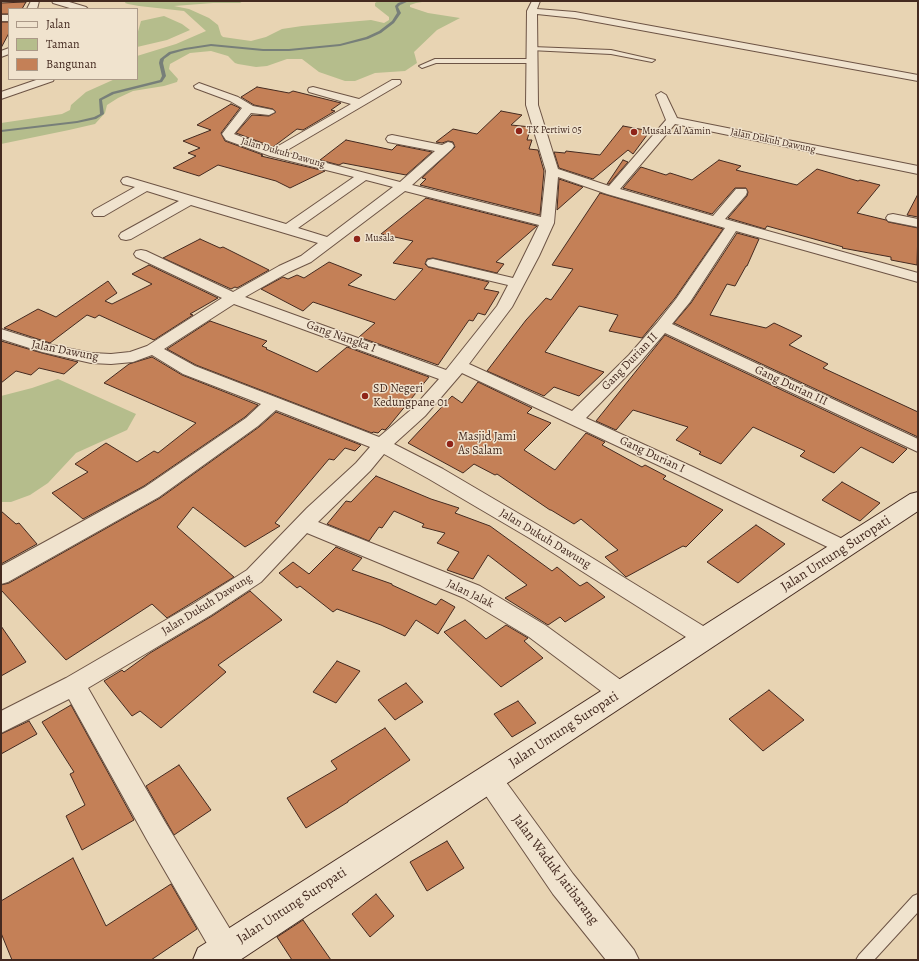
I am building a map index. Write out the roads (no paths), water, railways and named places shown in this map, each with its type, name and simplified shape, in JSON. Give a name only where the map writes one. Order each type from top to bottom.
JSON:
[{"type":"main road","name":"Jalan Untung Suropati","points":[[218,955],[918,500]]},
{"type":"street","points":[[56,1],[80,8]]},
{"type":"street","points":[[534,6],[575,15],[918,78]]},
{"type":"street","name":"Jalan Dukuh Dawung","points":[[1,723],[74,685],[203,609],[254,576],[304,524],[363,467],[382,445],[419,412],[454,372],[504,307],[532,256],[547,223],[552,171],[532,104],[534,6]]},
{"type":"street","points":[[1,96],[46,80]]},
{"type":"street","points":[[274,153],[396,82]]},
{"type":"street","points":[[199,86],[247,105],[248,109],[269,112]]},
{"type":"street","points":[[313,90],[361,102]]},
{"type":"street","points":[[612,191],[672,120],[661,95]]},
{"type":"street","name":"Jalan Dukuh Dawung","points":[[248,109],[227,135],[274,153],[547,223]]},
{"type":"street","name":"Jalan Dukuh Dawung","points":[[672,120],[918,170]]},
{"type":"street","points":[[153,349],[233,298],[306,259],[403,186],[446,147],[392,139]]},
{"type":"street","points":[[552,171],[612,191],[733,226],[897,270],[918,278]]},
{"type":"street","points":[[288,229],[364,176]]},
{"type":"street","points":[[127,182],[330,242]]},
{"type":"street","points":[[99,213],[145,187]]},
{"type":"street","points":[[716,221],[741,192]]},
{"type":"street","points":[[126,236],[190,200]]},
{"type":"street","points":[[893,218],[918,223]]},
{"type":"street","name":"Gang Durian II","points":[[574,419],[635,358],[663,326],[682,302],[733,226]]},
{"type":"street","points":[[141,254],[233,298]]},
{"type":"street","points":[[433,263],[517,283]]},
{"type":"street","name":"Gang Nangka I","points":[[233,298],[454,372]]},
{"type":"street","name":"Gang Durian III","points":[[663,326],[918,446]]},
{"type":"street","name":"Jalan Dawung","points":[[1,334],[48,349],[91,358],[111,359],[133,357],[153,349]]},
{"type":"street","name":"Jalan Dukuh Dawung","points":[[153,349],[190,370],[382,445],[436,474],[538,534],[705,638]]},
{"type":"street","name":"Gang Durian I","points":[[454,372],[574,419],[686,471],[844,548]]},
{"type":"street","points":[[1,576],[152,492],[252,422],[274,402]]},
{"type":"street","name":"Jalan Jalak","points":[[304,524],[472,592],[537,631],[621,693]]},
{"type":"street","points":[[74,685],[156,831],[218,955]]},
{"type":"street","name":"Jalan Waduk Jatibarang","points":[[489,779],[562,884],[624,960]]},
{"type":"lane","points":[[532,49],[611,52],[652,60]]},
{"type":"lane","points":[[422,66],[435,61],[532,61]]},
{"type":"lane","points":[[864,960],[918,901]]},
{"type":"waterway","points":[[1,131],[77,122],[95,118],[102,114],[100,100],[113,93],[161,81],[164,76],[161,63],[162,59],[170,53],[185,49],[211,45],[263,50],[289,50],[340,45],[367,38],[380,32],[393,22],[399,13],[396,7],[407,1]]},
{"type":"place","name":"TK Pertiwi 05","points":[[519,131]]},
{"type":"place","name":"Musala Al Aamin","points":[[634,132]]},
{"type":"place","name":"Musala","points":[[357,239]]},
{"type":"place","name":"SD Negeri Kedungpane 01","points":[[365,396]]},
{"type":"place","name":"Masjid Jami As Salam","points":[[450,444]]}]
